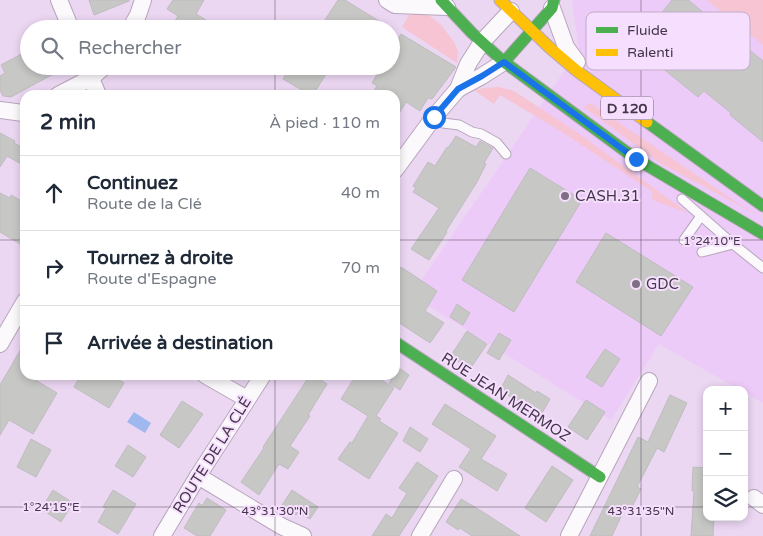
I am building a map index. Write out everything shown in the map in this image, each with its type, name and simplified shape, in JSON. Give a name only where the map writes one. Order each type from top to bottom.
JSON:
[{"type":"main road","name":"D 120","points":[[444,4],[504,62],[636,159],[763,234]]},
{"type":"main road","points":[[504,62],[553,4]]},
{"type":"main road","name":"D 120","points":[[509,6],[532,31],[577,72],[763,206]]},
{"type":"main road","name":"RUE JEAN MERMOZ","points":[[400,345],[600,476]]},
{"type":"street","points":[[60,0],[68,20]]},
{"type":"street","points":[[135,20],[144,0]]},
{"type":"street","points":[[391,3],[444,4]]},
{"type":"street","points":[[553,4],[566,47],[590,81]]},
{"type":"street","points":[[400,163],[434,117],[458,89],[477,37],[509,6]]},
{"type":"street","points":[[458,89],[504,62]]},
{"type":"street","points":[[65,90],[84,75]]},
{"type":"street","points":[[89,75],[96,90]]},
{"type":"street","points":[[0,110],[20,113]]},
{"type":"street","points":[[0,344],[20,310]]},
{"type":"street","points":[[214,380],[247,399]]},
{"type":"street","name":"ROUTE DE LA CLÉ","points":[[162,536],[260,380]]},
{"type":"street","points":[[570,536],[649,381]]},
{"type":"street","points":[[198,476],[281,526],[303,536]]},
{"type":"street","points":[[420,536],[454,479]]},
{"type":"lane","points":[[434,117],[443,123],[459,125],[472,132],[481,134],[497,144],[506,154]]},
{"type":"lane","points":[[636,159],[763,268]]},
{"type":"lane","points":[[684,240],[701,216]]},
{"type":"lane","points":[[702,252],[733,244]]},
{"type":"shaded area","points":[[574,0],[707,0],[722,12],[586,12],[586,70],[750,70],[750,35],[763,45],[763,403],[748,394],[748,386],[733,386],[659,344],[611,420],[411,295],[579,49],[572,3]]},
{"type":"shaded area","points":[[707,0],[763,0],[763,45],[750,35],[750,12],[722,12]]},
{"type":"shaded area","points":[[419,13],[430,16],[441,25],[454,42],[458,51],[457,63],[402,27],[409,15]]},
{"type":"shaded area","points":[[499,87],[514,91],[578,133],[688,213],[655,201],[651,198],[653,192],[559,130],[500,95],[494,104],[474,90]]},
{"type":"shaded area","points":[[590,103],[739,204],[763,218],[660,163],[584,107]]},
{"type":"water","points":[[134,412],[151,423],[145,433],[127,422]]},
{"type":"building","points":[[89,0],[129,0],[129,1],[94,15]]},
{"type":"building","points":[[173,0],[204,0],[196,14],[206,20],[176,20],[178,16],[167,9]]},
{"type":"building","points":[[338,0],[345,0],[377,20],[325,20]]},
{"type":"building","points":[[672,0],[688,0],[703,12],[662,12]]},
{"type":"building","points":[[401,34],[456,67],[432,99],[428,98],[420,111],[406,102],[400,112],[400,90],[374,90],[377,86],[372,83],[377,75],[400,75]]},
{"type":"building","points":[[750,50],[763,61],[763,142],[704,91],[698,97],[665,70],[750,70]]},
{"type":"building","points":[[20,55],[20,75],[51,75],[24,90],[20,90],[20,92],[11,97],[3,96],[0,90],[0,76],[5,73],[1,65]]},
{"type":"building","points":[[285,75],[325,75],[316,90],[302,90],[283,79]]},
{"type":"building","points":[[0,133],[15,141],[14,143],[20,146],[20,163],[7,156],[0,167]]},
{"type":"building","points":[[456,136],[476,147],[480,141],[493,148],[484,163],[486,164],[477,182],[429,260],[411,249],[439,208],[413,192],[416,188],[413,186],[428,162],[435,166]]},
{"type":"building","points":[[530,168],[582,200],[514,312],[462,280]]},
{"type":"building","points":[[0,193],[10,198],[11,195],[20,200],[20,244],[0,232]]},
{"type":"building","points":[[606,233],[693,287],[661,336],[576,282]]},
{"type":"building","points":[[401,267],[437,291],[425,311],[444,323],[430,343],[400,323]]},
{"type":"building","points":[[457,304],[470,313],[463,325],[450,317]]},
{"type":"building","points":[[467,331],[487,344],[470,369],[450,357]]},
{"type":"building","points":[[499,333],[511,340],[499,360],[487,353]]},
{"type":"building","points":[[605,349],[620,359],[602,387],[586,377]]},
{"type":"building","points":[[20,351],[20,380],[35,380],[57,393],[33,434],[9,420],[0,435],[0,385]]},
{"type":"building","points":[[400,369],[409,375],[400,390],[389,383],[391,380],[400,380]]},
{"type":"building","points":[[508,375],[536,393],[537,391],[550,399],[542,413],[531,405],[528,409],[500,390]]},
{"type":"building","points":[[78,380],[119,380],[124,383],[109,408],[74,387]]},
{"type":"building","points":[[307,380],[321,380],[327,384],[308,415],[310,416],[290,446],[299,452],[288,469],[279,464],[259,495],[241,482]]},
{"type":"building","points":[[353,380],[382,380],[394,388],[376,416],[381,419],[379,421],[398,433],[369,479],[338,459],[350,442],[352,443],[368,416],[341,399]]},
{"type":"building","points":[[670,395],[687,403],[664,452],[657,448],[637,487],[641,489],[631,509],[626,506],[612,536],[590,536],[638,437],[648,442]]},
{"type":"building","points":[[586,400],[605,412],[587,440],[568,427]]},
{"type":"building","points":[[182,401],[203,414],[179,448],[160,435]]},
{"type":"building","points":[[445,404],[496,436],[481,459],[507,474],[497,491],[459,467],[471,449],[432,424]]},
{"type":"building","points":[[410,427],[428,439],[420,452],[403,441]]},
{"type":"building","points":[[31,439],[51,450],[36,477],[17,467]]},
{"type":"building","points":[[128,445],[146,457],[133,477],[115,466]]},
{"type":"building","points":[[417,462],[438,476],[399,536],[372,536],[386,514],[392,518],[407,493],[399,488]]},
{"type":"building","points":[[552,466],[573,480],[546,522],[525,508]]},
{"type":"building","points":[[693,467],[703,468],[703,521],[714,521],[713,536],[691,536],[694,491],[692,491]]},
{"type":"building","points":[[53,490],[73,503],[61,522],[41,509]]},
{"type":"building","points":[[113,490],[136,504],[118,534],[98,522],[106,508],[103,507]]},
{"type":"building","points":[[292,490],[318,507],[310,519],[298,512],[296,515],[282,505]]},
{"type":"building","points":[[207,498],[226,510],[210,536],[197,536],[184,528],[199,503],[202,506]]},
{"type":"building","points":[[461,499],[520,536],[472,536],[460,528],[458,530],[446,522]]},
{"type":"traffic: fast","points":[[441,0],[472,33],[504,62],[636,159],[763,234]]},
{"type":"traffic: fast","points":[[504,62],[552,8],[554,0]]},
{"type":"traffic: fast","points":[[647,122],[763,206]]},
{"type":"traffic: fast","points":[[400,345],[600,477]]},
{"type":"traffic: slow","points":[[500,0],[577,71],[647,122]]},
{"type":"place","name":"CASH.31","points":[[565,196]]},
{"type":"place","name":"GDC","points":[[636,284]]},
{"type":"route","points":[[434,117],[458,89],[504,62],[636,159]]}]
